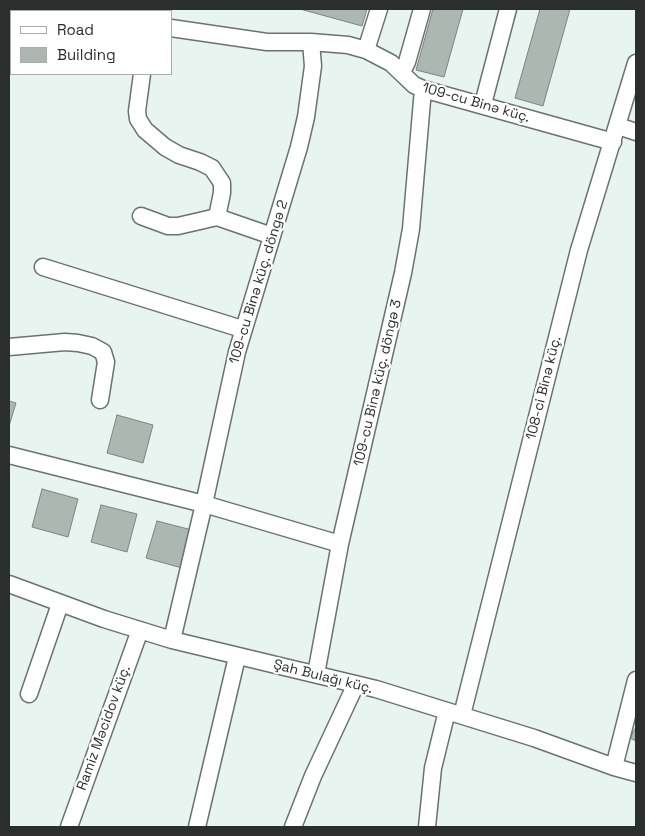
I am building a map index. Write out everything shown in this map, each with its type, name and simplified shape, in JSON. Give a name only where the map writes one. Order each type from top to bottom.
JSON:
[{"type":"street","points":[[366,50],[379,9]]},
{"type":"street","points":[[402,72],[407,62],[422,9]]},
{"type":"street","points":[[483,104],[508,9]]},
{"type":"street","name":"109-cu Binə küç.","points":[[172,28],[267,42],[311,42],[348,45],[366,50],[391,63],[414,85],[423,89],[483,104],[612,142]]},
{"type":"street","name":"109-cu Binə küç. döngə 2","points":[[172,640],[242,329],[300,147],[313,66],[311,42]]},
{"type":"street","name":"108-ci Binə küç.","points":[[427,827],[433,768],[454,713],[579,250],[636,63]]},
{"type":"street","points":[[142,75],[138,119],[145,130],[165,147],[179,155],[212,168],[222,183],[217,217]]},
{"type":"street","name":"109-cu Binə küç. döngə 3","points":[[316,674],[340,544],[408,247],[415,197],[423,89]]},
{"type":"street","points":[[618,126],[636,132]]},
{"type":"street","points":[[141,216],[168,226],[178,226],[217,217],[272,236]]},
{"type":"street","points":[[43,267],[242,329]]},
{"type":"street","points":[[9,347],[65,342],[92,346],[103,352],[106,362],[100,400]]},
{"type":"street","points":[[9,455],[204,504],[340,544]]},
{"type":"street","name":"Şah Bulağı küç.","points":[[9,584],[60,604],[172,640],[356,684],[534,738],[636,773]]},
{"type":"street","points":[[29,694],[60,604]]},
{"type":"street","name":"Ramiz Məcidov küç.","points":[[69,827],[140,630]]},
{"type":"street","points":[[197,827],[237,657]]},
{"type":"street","points":[[614,767],[636,680]]},
{"type":"street","points":[[293,827],[313,776],[356,684]]},
{"type":"building","points":[[300,9],[367,9],[362,26]]},
{"type":"building","points":[[433,9],[463,9],[444,77],[416,70]]},
{"type":"building","points":[[540,9],[570,9],[543,106],[515,98]]},
{"type":"building","points":[[9,401],[16,403],[9,426]]},
{"type":"building","points":[[117,415],[153,425],[143,463],[107,453]]},
{"type":"building","points":[[42,489],[78,499],[68,537],[32,527]]},
{"type":"building","points":[[101,505],[137,514],[127,552],[91,542]]},
{"type":"building","points":[[157,521],[192,530],[182,568],[146,558]]},
{"type":"building","points":[[636,727],[636,741],[630,738]]}]
